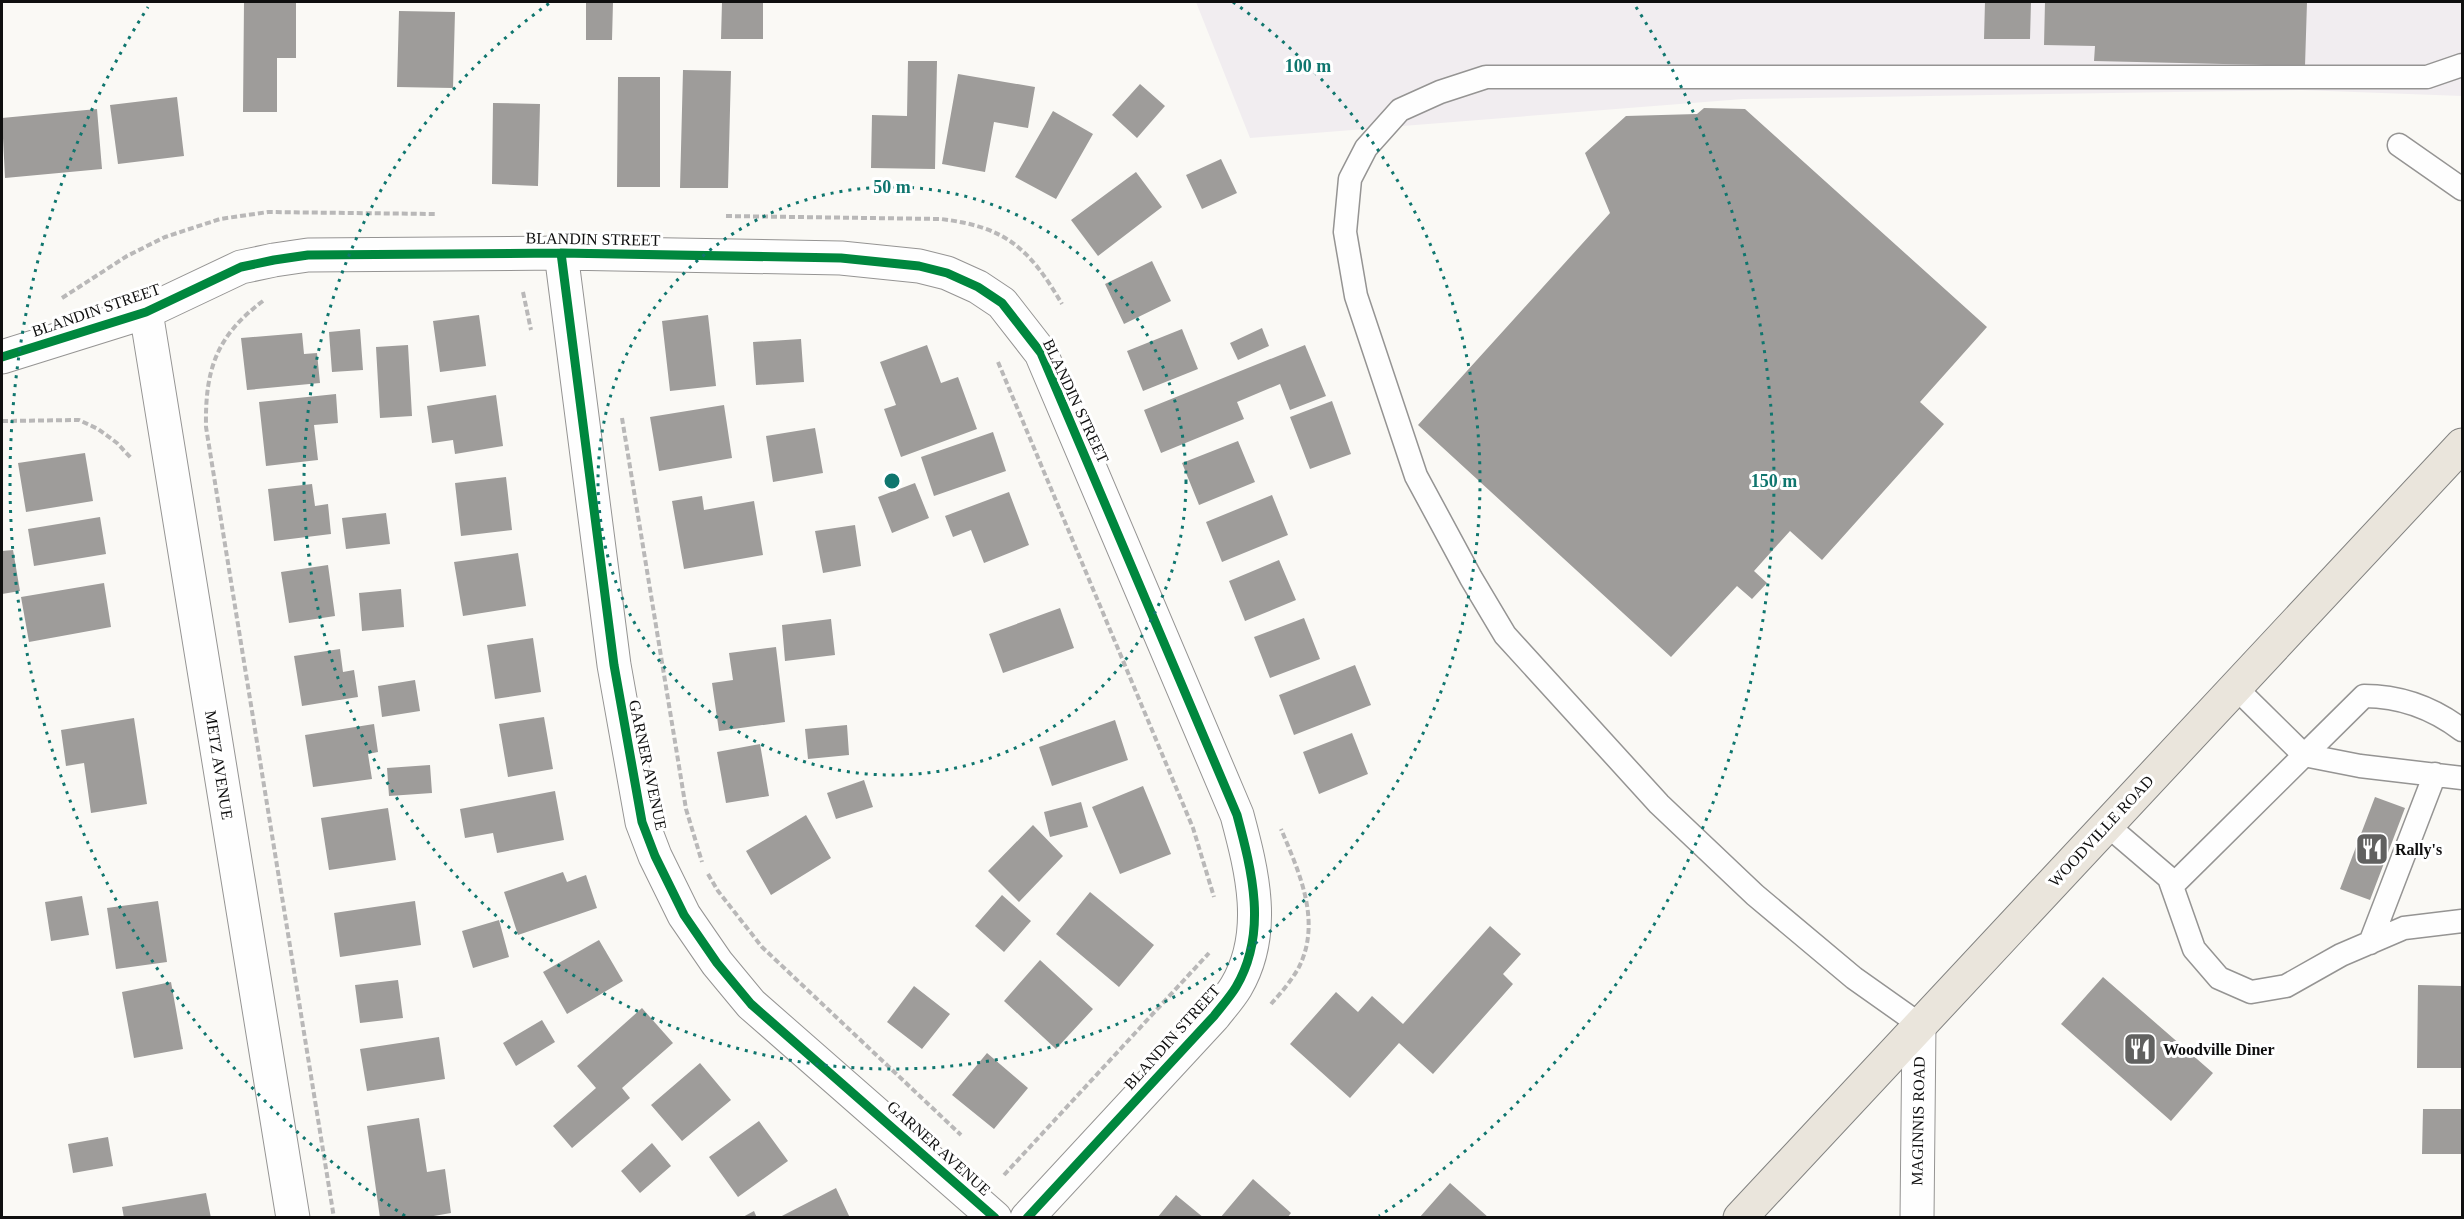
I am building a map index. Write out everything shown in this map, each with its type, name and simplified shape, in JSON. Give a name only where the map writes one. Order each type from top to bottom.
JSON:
[{"type":"main road","name":"WOODVILLE ROAD","points":[[1740,1218],[2463,445]]},
{"type":"street","name":"BLANDIN STREET","points":[[2,357],[146,312],[241,267],[308,255],[561,253],[841,258],[919,266],[947,273],[978,287],[1002,303],[1041,353],[1237,815],[1255,894],[1250,956],[1237,986],[1214,1016],[1027,1218]]},
{"type":"street","name":"GARNER AVENUE","points":[[561,253],[622,718],[642,822],[655,856],[684,915],[717,963],[751,1004],[995,1218]]},
{"type":"street","name":"METZ AVENUE","points":[[146,312],[293,1218]]},
{"type":"street","name":"MAGINNIS ROAD","points":[[1917,1218],[1919,1024]]},
{"type":"lane","points":[[1919,1024],[1854,978],[1735,876],[1659,804],[1505,635],[1471,578],[1416,476],[1356,296],[1345,232],[1350,179],[1366,148],[1400,110],[1440,92],[1486,78],[2427,76],[2463,65]]},
{"type":"lane","points":[[2399,145],[2463,189]]},
{"type":"lane","points":[[2235,687],[2304,755],[2360,766],[2463,778]]},
{"type":"lane","points":[[2172,886],[2364,696],[2390,696],[2443,716],[2463,730]]},
{"type":"lane","points":[[2370,943],[2435,774]]},
{"type":"lane","points":[[2107,825],[2169,878],[2194,949],[2219,978],[2251,992],[2286,986],[2341,955],[2404,928],[2463,921]]},
{"type":"path","points":[[513,292],[525,292],[532,338]]},
{"type":"path","points":[[266,299],[234,327],[222,342],[213,360],[205,402],[206,427],[334,1218]]},
{"type":"path","points":[[996,356],[1193,828],[1216,907]]},
{"type":"path","points":[[621,411],[686,809],[703,864]]},
{"type":"path","points":[[2,421],[79,420],[88,423],[117,443],[130,455],[135,464]]},
{"type":"path","points":[[708,873],[724,900],[762,947],[961,1136]]},
{"type":"path","points":[[995,1167],[1004,1175],[1213,946]]},
{"type":"shaded area","points":[[1196,2],[2462,2],[2462,96],[2301,90],[1743,99],[1250,138]]},
{"type":"building","points":[[244,2],[296,2],[296,58],[277,58],[277,112],[243,112]]},
{"type":"building","points":[[586,2],[613,2],[612,40],[586,40]]},
{"type":"building","points":[[722,2],[763,2],[763,39],[721,39]]},
{"type":"building","points":[[1985,2],[2031,2],[2030,39],[1984,39]]},
{"type":"building","points":[[2045,2],[2307,2],[2305,66],[2094,61],[2095,46],[2044,45]]},
{"type":"building","points":[[399,11],[455,12],[453,88],[397,87]]},
{"type":"building","points":[[908,61],[937,61],[935,169],[871,168],[872,115],[907,116]]},
{"type":"building","points":[[683,70],[731,71],[728,188],[680,188]]},
{"type":"building","points":[[958,74],[1035,87],[1028,128],[994,122],[985,172],[942,164]]},
{"type":"building","points":[[618,77],[660,77],[660,187],[617,187]]},
{"type":"building","points":[[1140,84],[1165,106],[1137,138],[1112,115]]},
{"type":"building","points":[[177,97],[184,156],[118,164],[110,105]]},
{"type":"building","points":[[493,103],[540,104],[538,186],[492,184]]},
{"type":"building","points":[[1704,108],[1745,109],[1987,327],[1920,402],[1944,424],[1822,560],[1790,531],[1754,571],[1767,583],[1752,599],[1737,586],[1671,657],[1418,425],[1610,213],[1585,153],[1626,116],[1697,114]]},
{"type":"building","points":[[97,109],[102,169],[5,178],[2,118]]},
{"type":"building","points":[[1053,111],[1093,134],[1056,199],[1015,177]]},
{"type":"building","points":[[1221,159],[1237,193],[1202,209],[1186,175]]},
{"type":"building","points":[[1136,172],[1162,207],[1098,256],[1071,220]]},
{"type":"building","points":[[1152,261],[1171,301],[1124,324],[1105,284]]},
{"type":"building","points":[[479,315],[486,366],[440,372],[433,321]]},
{"type":"building","points":[[708,315],[716,386],[670,391],[662,321]]},
{"type":"building","points":[[1262,328],[1269,346],[1238,360],[1230,343]]},
{"type":"building","points":[[360,329],[363,370],[332,372],[329,332]]},
{"type":"building","points":[[1182,329],[1198,369],[1143,391],[1127,351]]},
{"type":"building","points":[[302,333],[304,354],[317,353],[320,383],[247,390],[241,338]]},
{"type":"building","points":[[801,339],[804,382],[756,385],[753,342]]},
{"type":"building","points":[[408,345],[412,416],[380,418],[376,347]]},
{"type":"building","points":[[927,345],[941,383],[958,377],[977,429],[901,457],[884,409],[896,405],[880,362]]},
{"type":"building","points":[[1305,345],[1326,396],[1290,410],[1280,384],[1237,402],[1244,419],[1161,453],[1144,410]]},
{"type":"building","points":[[336,394],[338,423],[314,425],[318,460],[266,466],[259,402]]},
{"type":"building","points":[[496,395],[503,446],[455,454],[453,440],[432,443],[427,406]]},
{"type":"building","points":[[1332,401],[1351,454],[1310,469],[1290,417]]},
{"type":"building","points":[[724,405],[732,458],[659,471],[650,417]]},
{"type":"building","points":[[815,428],[823,473],[773,482],[766,436]]},
{"type":"building","points":[[993,432],[1006,471],[934,496],[921,457]]},
{"type":"building","points":[[1238,441],[1255,482],[1199,505],[1182,463]]},
{"type":"building","points":[[85,453],[93,501],[26,512],[18,463]]},
{"type":"building","points":[[506,477],[512,530],[461,536],[455,483]]},
{"type":"building","points":[[915,483],[929,518],[892,533],[878,497]]},
{"type":"building","points":[[312,484],[315,506],[328,504],[331,534],[274,541],[268,489]]},
{"type":"building","points":[[1009,492],[1029,545],[984,563],[971,530],[953,537],[945,516]]},
{"type":"building","points":[[1272,495],[1288,535],[1222,562],[1206,522]]},
{"type":"building","points":[[702,496],[704,510],[754,501],[763,555],[684,569],[672,501]]},
{"type":"building","points":[[386,513],[390,544],[346,549],[342,518]]},
{"type":"building","points":[[100,517],[106,554],[34,566],[28,529]]},
{"type":"building","points":[[855,525],[861,566],[823,573],[815,531]]},
{"type":"building","points":[[13,550],[20,591],[2,594],[2,551]]},
{"type":"building","points":[[518,553],[526,606],[463,616],[454,562]]},
{"type":"building","points":[[1279,560],[1296,600],[1245,621],[1229,581]]},
{"type":"building","points":[[328,565],[335,616],[289,623],[281,572]]},
{"type":"building","points":[[104,583],[111,627],[29,642],[21,597]]},
{"type":"building","points":[[401,589],[404,627],[362,631],[359,593]]},
{"type":"building","points":[[1060,608],[1074,648],[1003,673],[989,634]]},
{"type":"building","points":[[1304,618],[1320,659],[1270,678],[1254,637]]},
{"type":"building","points":[[831,619],[835,655],[785,661],[782,625]]},
{"type":"building","points":[[533,638],[541,692],[495,699],[487,645]]},
{"type":"building","points":[[776,647],[785,722],[719,731],[712,683],[733,680],[729,653]]},
{"type":"building","points":[[340,649],[343,672],[354,670],[358,697],[302,706],[294,656]]},
{"type":"building","points":[[1355,665],[1371,705],[1294,735],[1279,695]]},
{"type":"building","points":[[415,680],[420,711],[382,717],[378,686]]},
{"type":"building","points":[[544,717],[553,769],[508,777],[499,724]]},
{"type":"building","points":[[134,718],[147,804],[91,813],[84,763],[66,766],[61,730]]},
{"type":"building","points":[[1115,720],[1128,760],[1052,786],[1039,747]]},
{"type":"building","points":[[374,724],[378,752],[368,754],[372,779],[313,787],[305,735]]},
{"type":"building","points":[[847,725],[849,755],[808,759],[805,729]]},
{"type":"building","points":[[1352,733],[1368,774],[1319,794],[1303,752]]},
{"type":"building","points":[[760,744],[769,796],[726,803],[717,752]]},
{"type":"building","points":[[430,765],[432,793],[389,796],[387,768]]},
{"type":"building","points":[[864,780],[873,807],[836,819],[827,793]]},
{"type":"building","points":[[1143,786],[1171,854],[1120,874],[1092,807]]},
{"type":"building","points":[[555,791],[564,840],[497,853],[493,833],[465,838],[460,809]]},
{"type":"building","points":[[2375,797],[2405,808],[2370,900],[2340,889]]},
{"type":"building","points":[[1081,802],[1088,827],[1050,837],[1044,812]]},
{"type":"building","points":[[388,808],[396,860],[329,870],[321,818]]},
{"type":"building","points":[[806,815],[831,858],[771,895],[746,851]]},
{"type":"building","points":[[1033,825],[1063,856],[1019,902],[988,871]]},
{"type":"building","points":[[563,872],[567,882],[586,875],[597,908],[518,935],[504,892]]},
{"type":"building","points":[[1090,892],[1154,945],[1119,987],[1056,934]]},
{"type":"building","points":[[1002,895],[1031,921],[1004,952],[975,926]]},
{"type":"building","points":[[82,896],[89,935],[51,941],[45,902]]},
{"type":"building","points":[[158,901],[167,962],[116,969],[107,908]]},
{"type":"building","points":[[415,901],[421,945],[340,957],[334,913]]},
{"type":"building","points":[[499,920],[509,957],[473,968],[462,931]]},
{"type":"building","points":[[1490,926],[1521,954],[1503,974],[1513,984],[1433,1074],[1399,1043],[1350,1098],[1290,1044],[1336,992],[1358,1012],[1372,996],[1403,1024]]},
{"type":"building","points":[[599,940],[623,981],[567,1014],[543,972]]},
{"type":"building","points":[[1040,960],[1093,1009],[1056,1049],[1004,1001]]},
{"type":"building","points":[[2103,977],[2213,1073],[2171,1121],[2061,1024]]},
{"type":"building","points":[[398,980],[403,1018],[360,1023],[355,985]]},
{"type":"building","points":[[171,982],[183,1049],[134,1058],[122,992]]},
{"type":"building","points":[[2418,985],[2462,986],[2462,1068],[2417,1068]]},
{"type":"building","points":[[914,986],[950,1014],[922,1049],[887,1022]]},
{"type":"building","points":[[642,1008],[673,1043],[622,1088],[630,1098],[572,1148],[553,1126],[596,1088],[577,1066]]},
{"type":"building","points":[[542,1020],[555,1042],[516,1066],[503,1043]]},
{"type":"building","points":[[439,1037],[445,1079],[367,1091],[360,1049]]},
{"type":"building","points":[[987,1053],[1028,1088],[994,1129],[952,1095]]},
{"type":"building","points":[[700,1063],[731,1100],[682,1141],[651,1105]]},
{"type":"building","points":[[2423,1109],[2462,1109],[2462,1154],[2422,1154]]},
{"type":"building","points":[[419,1118],[427,1172],[445,1169],[451,1213],[422,1218],[380,1218],[367,1126]]},
{"type":"building","points":[[759,1121],[788,1161],[738,1197],[709,1157]]},
{"type":"building","points":[[108,1137],[113,1166],[73,1173],[68,1144]]},
{"type":"building","points":[[652,1143],[671,1166],[640,1193],[621,1171]]},
{"type":"building","points":[[1253,1179],[1291,1213],[1287,1218],[1220,1218]]},
{"type":"building","points":[[1450,1183],[1489,1218],[1419,1218]]},
{"type":"building","points":[[836,1188],[850,1218],[778,1218]]},
{"type":"building","points":[[206,1193],[211,1218],[124,1218],[122,1207]]},
{"type":"building","points":[[1176,1195],[1204,1218],[1157,1218]]},
{"type":"building","points":[[754,1211],[757,1218],[741,1218]]},
{"type":"cycle path","points":[[561,253],[614,665],[642,822],[655,856],[684,915],[717,963],[751,1004],[995,1218]]},
{"type":"cycle path","points":[[2,357],[146,312],[241,267],[308,255],[561,253],[841,258],[919,266],[947,273],[978,287],[1002,303],[1041,353],[1237,815],[1248,858],[1254,902],[1252,945],[1246,966],[1231,994],[1214,1016],[1027,1218]]},
{"type":"place","name":"Rally's","points":[[2372,849]]},
{"type":"place","name":"Woodville Diner","points":[[2140,1049]]}]
